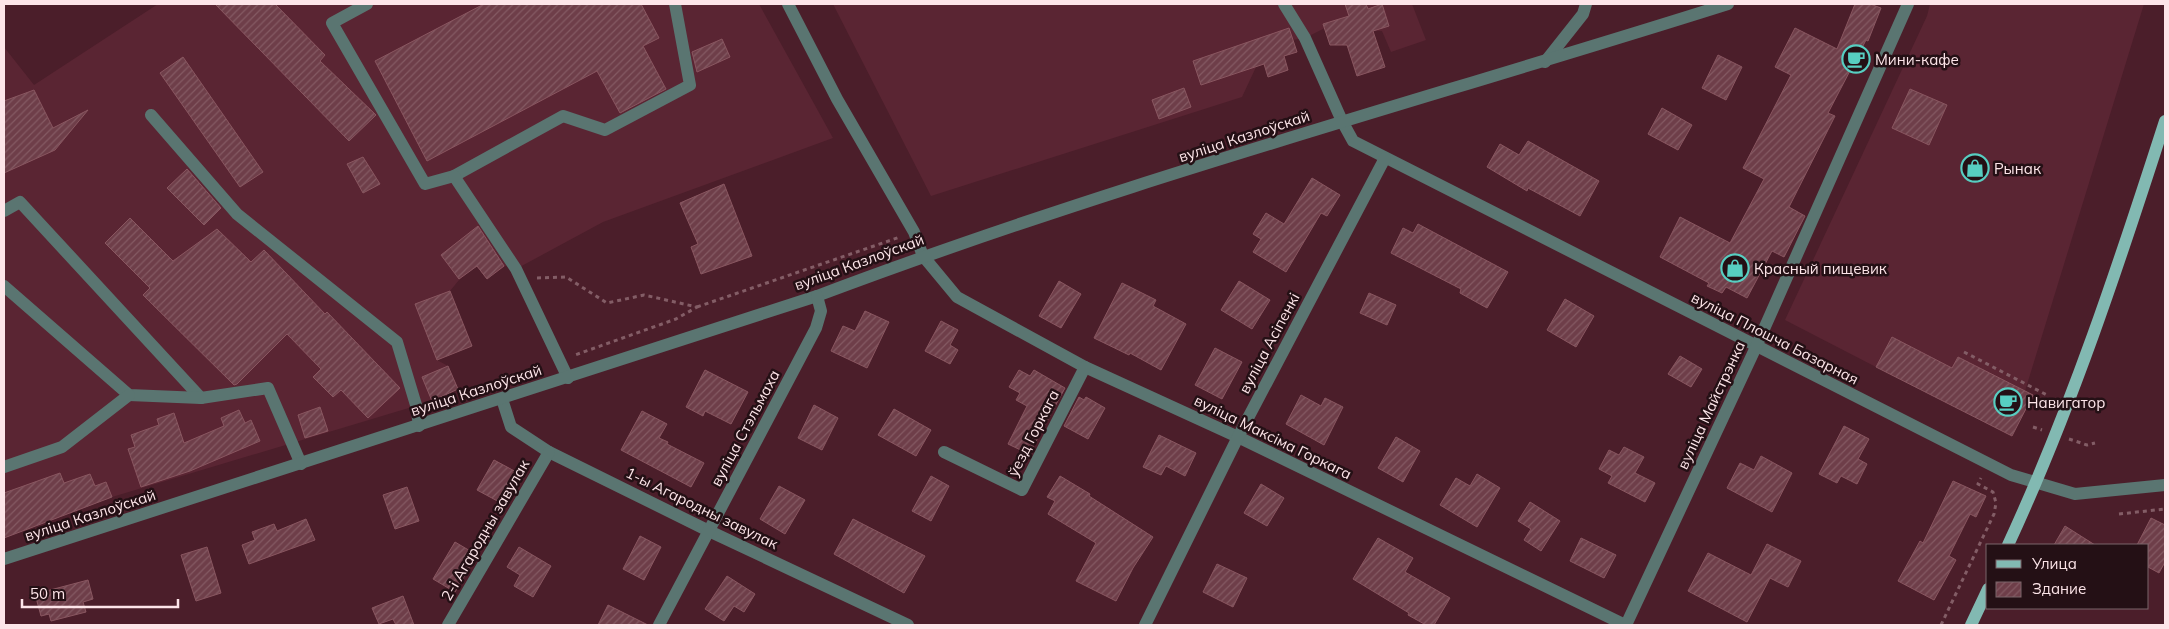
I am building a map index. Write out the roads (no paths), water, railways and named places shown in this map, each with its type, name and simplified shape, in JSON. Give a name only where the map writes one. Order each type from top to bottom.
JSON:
[{"type":"main road","points":[[2008,544],[2036,483],[2132,225],[2165,121]]},
{"type":"main road","points":[[1971,625],[1986,593]]},
{"type":"street","points":[[367,4],[332,23],[425,184],[454,176],[563,116],[605,130],[690,84],[675,4]]},
{"type":"street","name":"вуліца Максіма Горкага","points":[[788,4],[837,99],[914,232],[924,256],[957,297],[1085,366],[1238,437],[1626,625]]},
{"type":"street","name":"вуліца Плошча Базарная","points":[[1284,4],[1304,38],[1353,141],[1384,158],[2011,475],[2074,494],[2165,486]]},
{"type":"street","points":[[1545,62],[1583,14],[1586,4]]},
{"type":"street","name":"вуліца Казлоўскай","points":[[4,559],[568,378],[818,296],[924,256],[1342,121],[1545,62],[1728,4]]},
{"type":"street","name":"вуліца Майстрэнка","points":[[1626,625],[1756,347],[1908,4]]},
{"type":"street","points":[[151,115],[237,214],[397,342],[416,405],[419,426]]},
{"type":"street","name":"вуліца Асіпенкі","points":[[1144,625],[1238,437],[1384,158]]},
{"type":"street","points":[[454,176],[516,269],[568,378]]},
{"type":"street","points":[[4,211],[20,202],[201,398]]},
{"type":"street","points":[[4,286],[129,395],[201,398],[268,388],[301,464]]},
{"type":"street","name":"вуліца Стэльмаха","points":[[659,625],[816,328],[821,311],[818,296]]},
{"type":"street","name":"ўезд Горкага","points":[[944,452],[1022,490],[1085,366]]},
{"type":"street","points":[[4,468],[62,447],[129,395]]},
{"type":"street","name":"1-ы Агародны завулак","points":[[502,399],[511,426],[549,452],[709,531],[908,625]]},
{"type":"street","name":"2-і Агародны завулак","points":[[448,625],[549,452]]},
{"type":"place","name":"Мини-кафе","points":[[1856,59]]},
{"type":"place","name":"Рынак","points":[[1975,168]]},
{"type":"place","name":"Красный пищевик","points":[[1735,268]]},
{"type":"place","name":"Навигатор","points":[[2008,402]]}]
